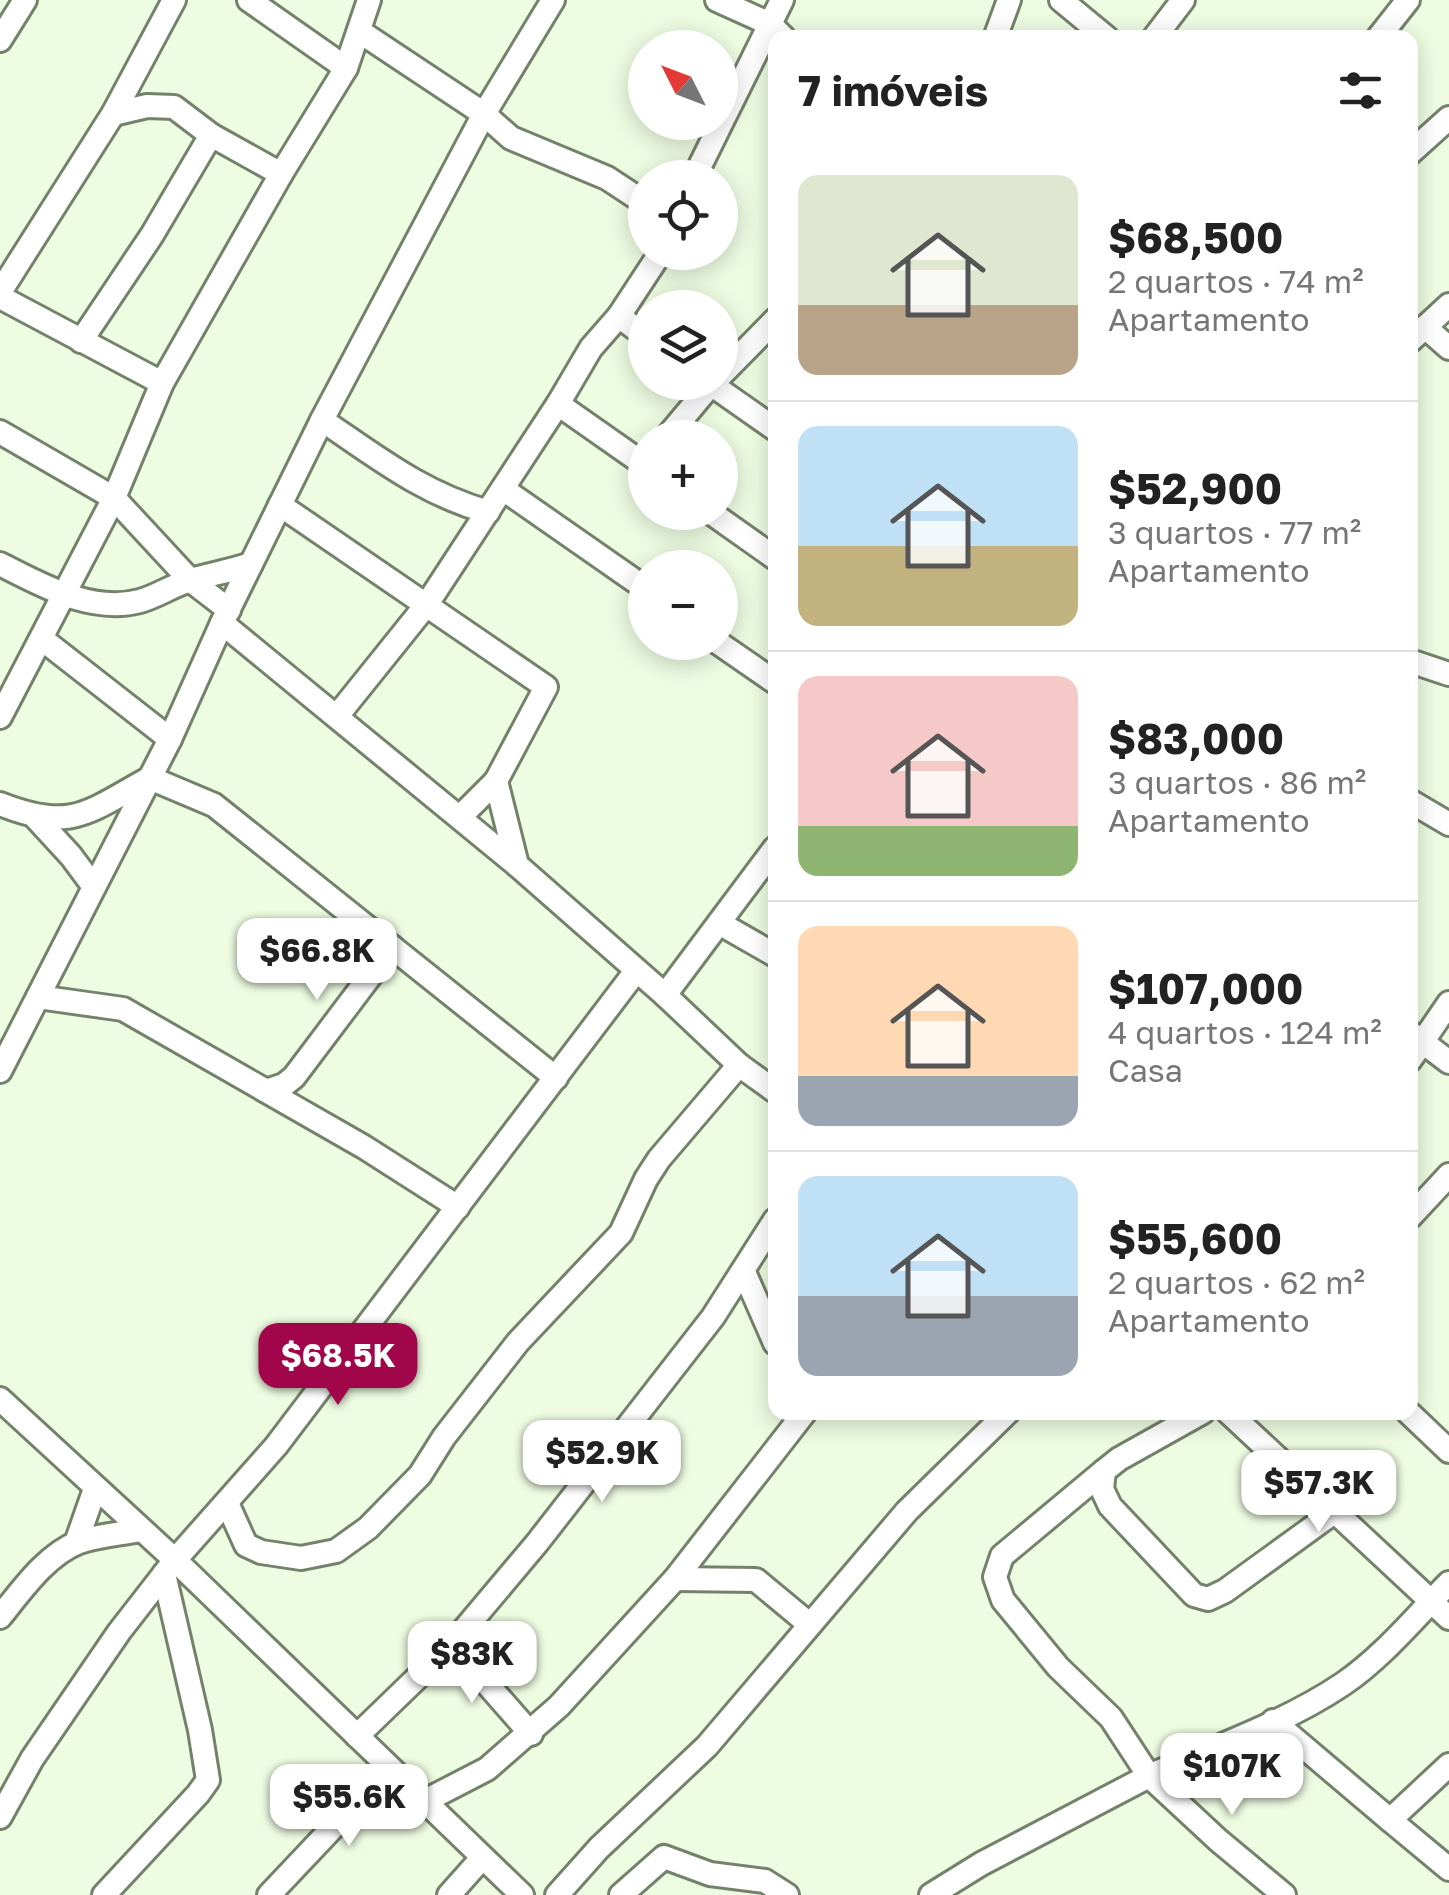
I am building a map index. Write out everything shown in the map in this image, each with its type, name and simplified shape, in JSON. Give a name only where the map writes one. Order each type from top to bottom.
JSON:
[{"type":"street","points":[[0,40],[25,0]]},
{"type":"street","points":[[162,383],[0,295],[113,114],[174,0]]},
{"type":"street","points":[[250,0],[346,68]]},
{"type":"street","points":[[0,718],[8,686],[42,639],[114,498],[162,383],[346,68],[368,0]]},
{"type":"street","points":[[0,1071],[170,739],[322,420],[484,114],[553,0]]},
{"type":"street","points":[[717,0],[774,30]]},
{"type":"street","points":[[776,30],[782,0]]},
{"type":"street","points":[[998,30],[1009,0]]},
{"type":"street","points":[[1061,0],[1098,30]]},
{"type":"street","points":[[1384,30],[1408,0]]},
{"type":"street","points":[[1160,30],[1179,6]]},
{"type":"street","points":[[358,31],[484,114],[512,138],[607,178],[628,192]]},
{"type":"street","points":[[704,160],[768,45]]},
{"type":"street","points":[[113,114],[164,105],[174,107],[211,135],[281,174]]},
{"type":"street","points":[[1418,146],[1449,118]]},
{"type":"street","points":[[81,341],[152,235],[211,135]]},
{"type":"street","points":[[337,716],[426,604],[591,348],[619,316],[649,270]]},
{"type":"street","points":[[1418,333],[1449,306]]},
{"type":"street","points":[[619,316],[628,323]]},
{"type":"street","points":[[738,356],[768,327]]},
{"type":"street","points":[[1418,334],[1449,348]]},
{"type":"street","points":[[681,420],[697,400]]},
{"type":"street","points":[[738,400],[768,424]]},
{"type":"street","points":[[558,404],[628,452]]},
{"type":"street","points":[[322,420],[418,484],[448,500],[488,512]]},
{"type":"street","points":[[0,432],[114,498],[225,617],[517,866],[739,1065],[768,1086]]},
{"type":"street","points":[[503,488],[628,576]]},
{"type":"street","points":[[280,504],[546,687],[496,781],[460,817]]},
{"type":"street","points":[[735,530],[768,553]]},
{"type":"street","points":[[0,564],[63,596],[119,604],[153,597],[190,580],[218,576],[251,564]]},
{"type":"street","points":[[42,639],[170,739]]},
{"type":"street","points":[[738,657],[768,677]]},
{"type":"street","points":[[1418,664],[1449,674]]},
{"type":"street","points":[[0,804],[36,818],[72,817],[150,778],[214,805],[556,1078]]},
{"type":"street","points":[[496,781],[517,866]]},
{"type":"street","points":[[1418,806],[1449,824]]},
{"type":"street","points":[[36,818],[94,887]]},
{"type":"street","points":[[665,995],[768,857]]},
{"type":"street","points":[[719,923],[768,951]]},
{"type":"street","points":[[266,1090],[290,1082],[392,948]]},
{"type":"street","points":[[0,1818],[32,1759],[119,1632],[276,1446],[636,970]]},
{"type":"street","points":[[38,997],[123,1009],[364,1146],[458,1208]]},
{"type":"street","points":[[1418,1040],[1449,1003]]},
{"type":"street","points":[[1418,1047],[1449,1062]]},
{"type":"street","points":[[226,1503],[246,1545],[260,1552],[301,1558],[336,1551],[368,1528],[420,1475],[444,1437],[518,1342],[621,1233],[659,1158],[739,1065]]},
{"type":"street","points":[[1418,1209],[1449,1175]]},
{"type":"street","points":[[357,1736],[452,1644],[592,1476],[744,1272],[768,1232]]},
{"type":"street","points":[[744,1272],[768,1327]]},
{"type":"street","points":[[0,1399],[141,1530],[170,1567],[357,1736],[522,1895]]},
{"type":"street","points":[[422,1802],[488,1769],[531,1734],[675,1579],[794,1420]]},
{"type":"street","points":[[558,1895],[599,1848],[707,1746],[907,1511],[1000,1420]]},
{"type":"street","points":[[1177,1420],[1104,1471],[1002,1556],[995,1577],[1003,1600],[1110,1718],[1148,1776],[1284,1895]]},
{"type":"street","points":[[1236,1420],[1449,1618]]},
{"type":"street","points":[[1416,1420],[1449,1451]]},
{"type":"street","points":[[1104,1471],[1102,1489],[1110,1506],[1194,1595],[1208,1599],[1260,1567],[1334,1512]]},
{"type":"street","points":[[76,1543],[95,1489]]},
{"type":"street","points":[[0,1617],[34,1576],[76,1543],[141,1530]]},
{"type":"street","points":[[104,1895],[208,1780],[170,1567]]},
{"type":"street","points":[[675,1579],[756,1580],[809,1624]]},
{"type":"street","points":[[938,1893],[981,1864],[1148,1776],[1340,1686],[1360,1672],[1449,1582]]},
{"type":"street","points":[[452,1644],[531,1734]]},
{"type":"street","points":[[1272,1721],[1449,1869]]},
{"type":"street","points":[[1390,1820],[1449,1764]]},
{"type":"street","points":[[269,1895],[389,1768]]},
{"type":"street","points":[[620,1895],[664,1856],[710,1874],[765,1881],[787,1895]]},
{"type":"street","points":[[450,1895],[482,1858]]}]
